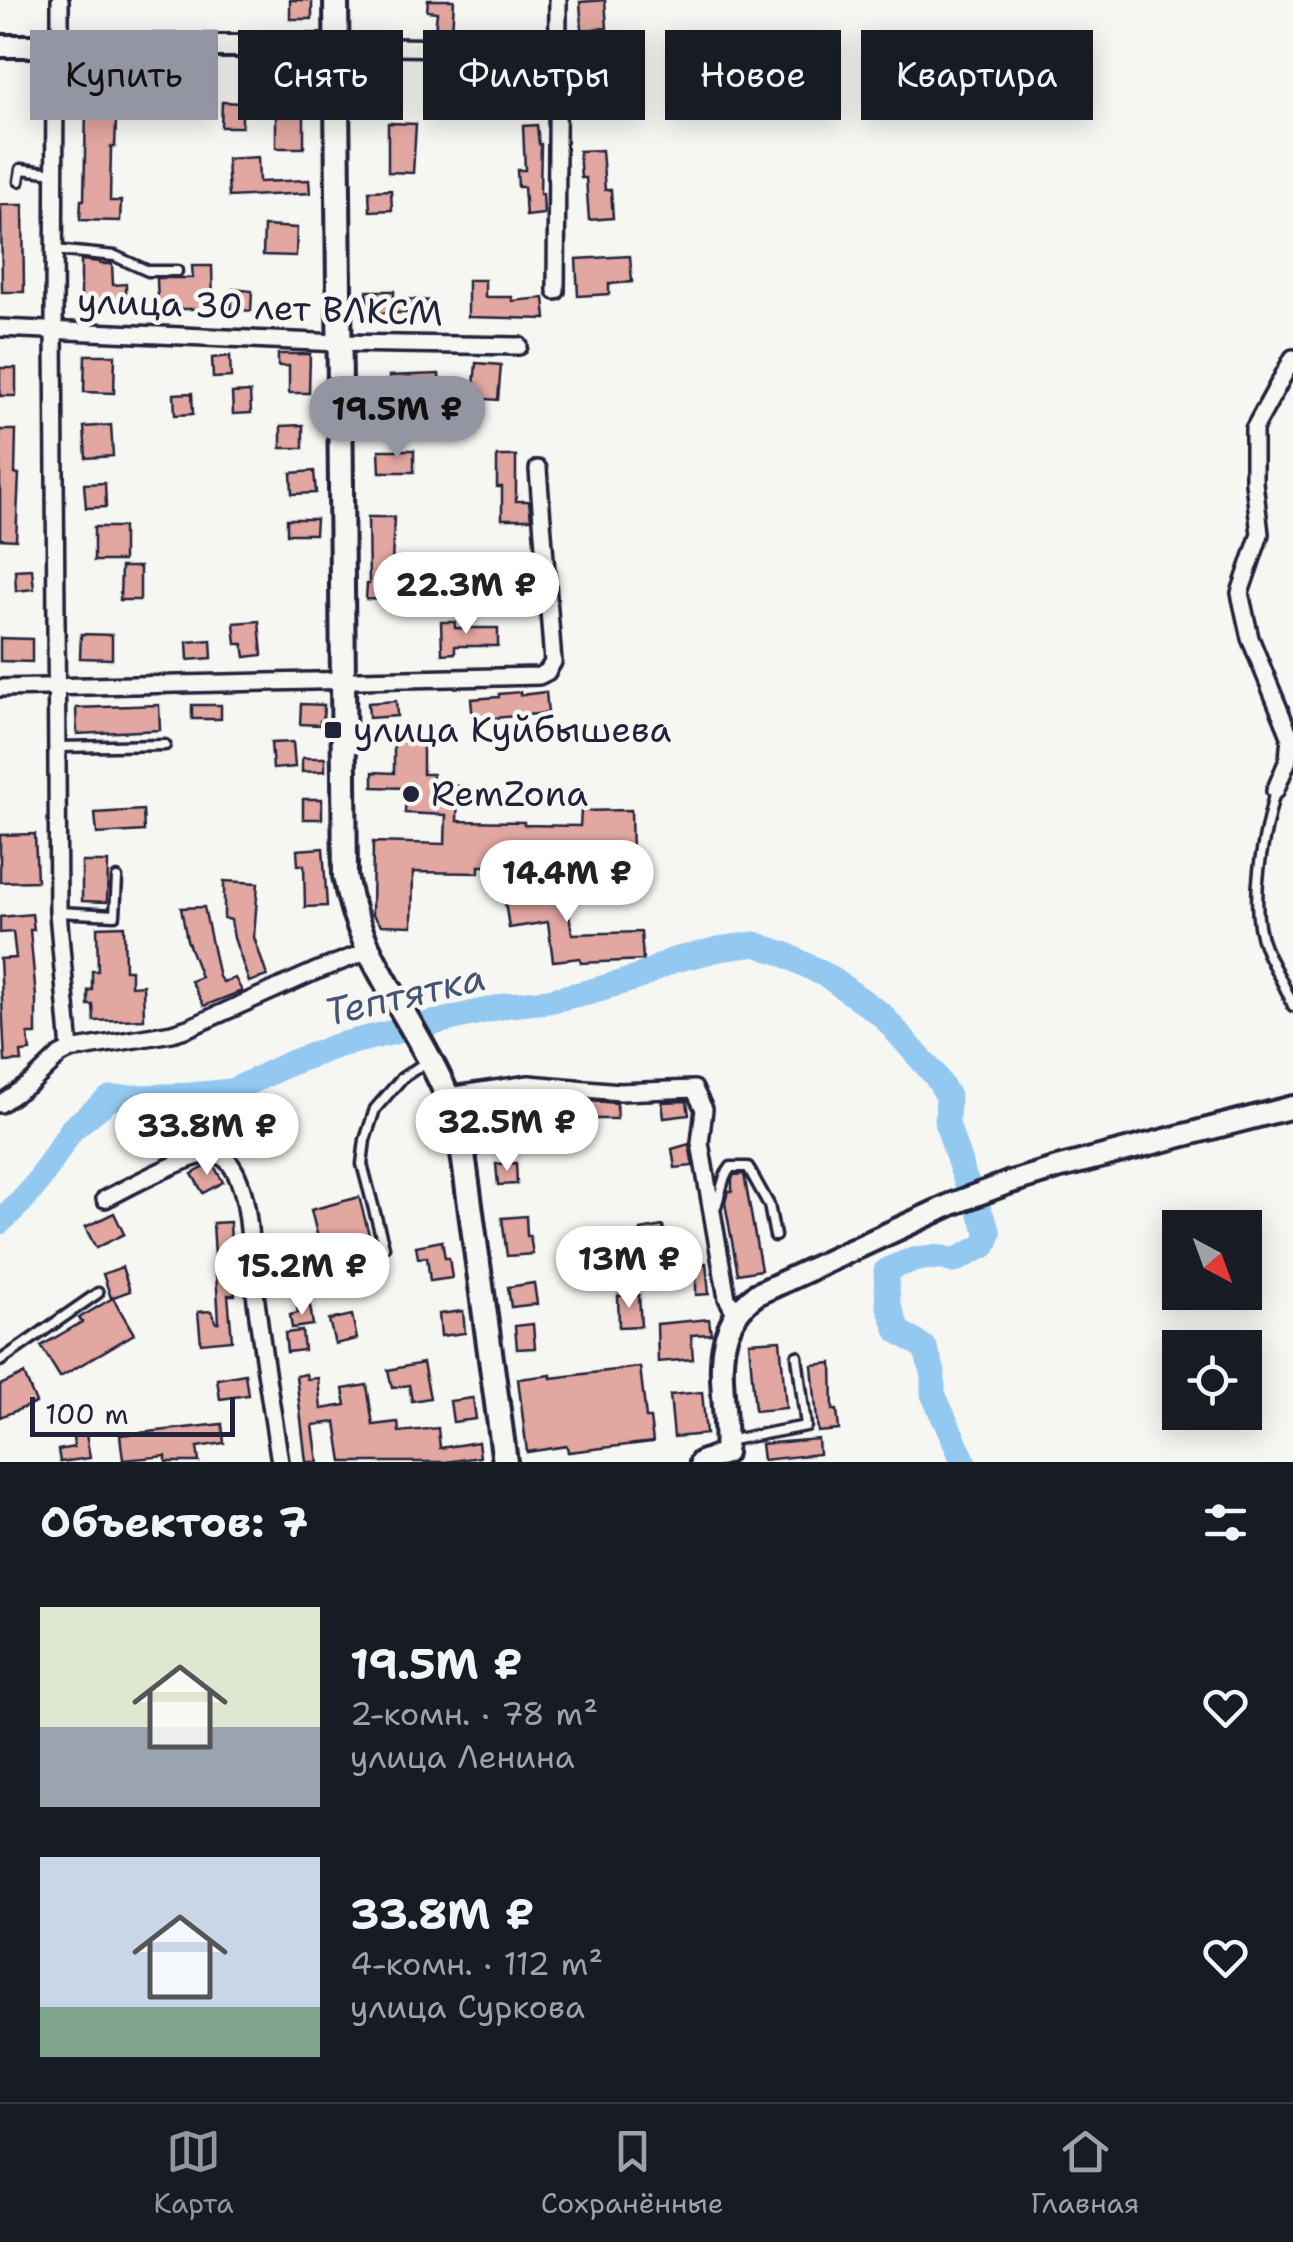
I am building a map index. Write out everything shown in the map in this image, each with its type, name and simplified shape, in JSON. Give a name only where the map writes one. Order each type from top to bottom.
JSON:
[{"type":"main road","points":[[336,0],[336,30]]},
{"type":"main road","points":[[337,120],[345,876],[352,912],[368,951],[448,1096],[462,1146],[505,1462]]},
{"type":"street","points":[[60,0],[60,30]]},
{"type":"street","points":[[557,30],[558,0]]},
{"type":"street","points":[[0,46],[30,46]]},
{"type":"street","points":[[55,120],[58,912],[70,1050]]},
{"type":"street","points":[[556,290],[557,120]]},
{"type":"street","name":"улица 30 лет ВЛКСМ","points":[[0,328],[340,343],[518,346]]},
{"type":"street","points":[[1275,791],[1288,760],[1290,736],[1250,638],[1240,594],[1260,534],[1254,482],[1254,429],[1293,358]]},
{"type":"street","points":[[0,688],[539,676],[547,672],[552,662],[538,469]]},
{"type":"street","points":[[0,1104],[70,1050],[188,1028],[368,951]]},
{"type":"street","points":[[448,1096],[529,1084],[620,1092],[694,1089],[704,1110],[700,1143],[727,1298],[736,1313]]},
{"type":"street","points":[[700,1462],[728,1452],[722,1408],[722,1362],[728,1328],[746,1302],[774,1285],[952,1204],[1008,1183],[1293,1107]]},
{"type":"street","points":[[105,1200],[190,1158],[207,1153],[230,1163],[244,1196],[280,1462]]},
{"type":"lane","points":[[19,181],[20,170],[55,173]]},
{"type":"lane","points":[[54,250],[115,256],[148,271],[177,271]]},
{"type":"lane","points":[[58,748],[165,745]]},
{"type":"lane","points":[[1275,791],[1262,841],[1257,918],[1264,946],[1293,1006]]},
{"type":"lane","points":[[58,912],[116,915],[117,878]]},
{"type":"lane","points":[[384,1247],[362,1164],[365,1140],[375,1109],[428,1055]]},
{"type":"lane","points":[[713,1216],[731,1167],[748,1167],[769,1205],[775,1236]]},
{"type":"lane","points":[[0,1361],[98,1293]]},
{"type":"lane","points":[[728,1452],[806,1426],[796,1356]]},
{"type":"building","points":[[290,0],[312,0],[312,19],[290,19]]},
{"type":"building","points":[[428,0],[454,0],[452,30],[435,30],[437,12],[427,11]]},
{"type":"building","points":[[605,0],[607,28],[582,30],[580,2]]},
{"type":"building","points":[[222,102],[238,103],[242,127],[221,127]]},
{"type":"building","points":[[86,120],[116,120],[115,147],[111,147],[110,201],[121,201],[120,221],[80,220]]},
{"type":"building","points":[[276,120],[304,120],[304,148],[276,148]]},
{"type":"building","points":[[388,123],[416,124],[413,173],[388,172]]},
{"type":"building","points":[[537,125],[544,214],[526,216],[524,187],[518,187],[517,170],[525,170],[523,126]]},
{"type":"building","points":[[602,150],[605,190],[611,190],[613,218],[589,220],[586,178],[581,178],[579,151]]},
{"type":"building","points":[[258,157],[259,182],[309,180],[310,193],[229,197],[227,159]]},
{"type":"building","points":[[391,190],[392,210],[370,211],[369,191]]},
{"type":"building","points":[[1,205],[23,205],[24,292],[2,292]]},
{"type":"building","points":[[264,226],[297,228],[296,256],[263,255]]},
{"type":"building","points":[[630,256],[632,282],[609,284],[609,294],[578,296],[576,259]]},
{"type":"building","points":[[81,260],[112,264],[113,285],[126,284],[126,307],[81,308]]},
{"type":"building","points":[[192,266],[212,266],[213,309],[158,309],[157,278],[193,278]]},
{"type":"building","points":[[468,280],[485,280],[485,297],[512,297],[512,301],[544,298],[546,319],[468,317]]},
{"type":"building","points":[[233,289],[252,291],[251,311],[231,309]]},
{"type":"building","points":[[367,291],[394,291],[394,298],[431,301],[429,317],[367,313]]},
{"type":"building","points":[[278,354],[310,354],[309,393],[289,393],[289,366],[278,366]]},
{"type":"building","points":[[85,355],[115,355],[114,393],[84,392]]},
{"type":"building","points":[[230,356],[231,377],[213,378],[212,358]]},
{"type":"building","points":[[476,363],[501,365],[498,400],[473,398]]},
{"type":"building","points":[[0,368],[16,368],[16,396],[0,396]]},
{"type":"building","points":[[439,374],[440,395],[390,397],[389,376]]},
{"type":"building","points":[[250,392],[251,413],[233,414],[232,393]]},
{"type":"building","points":[[192,393],[193,414],[175,415],[174,394]]},
{"type":"building","points":[[111,425],[113,456],[86,458],[84,427]]},
{"type":"building","points":[[303,425],[303,448],[281,448],[281,426]]},
{"type":"building","points":[[0,430],[16,430],[16,540],[0,539]]},
{"type":"building","points":[[379,450],[414,450],[414,472],[380,472]]},
{"type":"building","points":[[497,456],[516,456],[516,501],[529,501],[531,519],[502,519]]},
{"type":"building","points":[[314,471],[316,493],[292,494],[291,473]]},
{"type":"building","points":[[105,483],[106,507],[86,508],[84,484]]},
{"type":"building","points":[[368,517],[394,517],[392,565],[386,565],[385,600],[366,599]]},
{"type":"building","points":[[287,519],[316,519],[315,534],[287,534]]},
{"type":"building","points":[[94,527],[123,527],[123,561],[94,561]]},
{"type":"building","points":[[121,567],[140,567],[140,600],[120,600]]},
{"type":"building","points":[[32,569],[34,589],[16,591],[15,570]]},
{"type":"building","points":[[259,621],[262,655],[245,657],[243,644],[236,644],[234,623]]},
{"type":"building","points":[[441,622],[455,622],[455,628],[498,628],[498,646],[455,646],[455,653],[442,654]]},
{"type":"building","points":[[81,634],[112,635],[112,659],[80,658]]},
{"type":"building","points":[[0,638],[32,639],[32,662],[0,661]]},
{"type":"building","points":[[211,640],[212,658],[188,660],[187,642]]},
{"type":"building","points":[[546,692],[548,713],[473,720],[471,699]]},
{"type":"building","points":[[396,701],[397,716],[369,718],[368,703]]},
{"type":"building","points":[[301,704],[324,705],[320,725],[300,724]]},
{"type":"building","points":[[159,705],[160,730],[77,734],[76,708]]},
{"type":"building","points":[[192,705],[221,705],[221,719],[192,719]]},
{"type":"building","points":[[293,742],[295,767],[273,769],[271,743]]},
{"type":"building","points":[[394,742],[423,742],[423,774],[433,774],[432,784],[458,786],[457,821],[580,826],[581,811],[631,810],[632,856],[523,857],[523,866],[479,866],[479,873],[413,872],[412,926],[381,925],[372,914],[373,842],[445,844],[446,815],[405,813],[406,788],[373,787],[373,772],[394,773]]},
{"type":"building","points":[[302,758],[325,758],[325,771],[302,772]]},
{"type":"building","points":[[303,799],[322,799],[322,819],[303,819]]},
{"type":"building","points":[[143,810],[144,831],[97,834],[95,813]]},
{"type":"building","points":[[35,834],[37,881],[0,882],[0,835]]},
{"type":"building","points":[[323,848],[327,906],[305,907],[304,865],[298,865],[297,850]]},
{"type":"building","points":[[82,862],[108,862],[107,902],[82,901]]},
{"type":"building","points":[[564,878],[572,934],[641,932],[643,960],[553,961],[548,922],[509,928],[503,888]]},
{"type":"building","points":[[224,881],[258,883],[254,937],[267,976],[249,982],[231,920],[224,918]]},
{"type":"building","points":[[204,907],[219,977],[223,982],[235,978],[242,991],[204,1006],[191,981],[201,977],[187,940],[181,908]]},
{"type":"building","points":[[32,914],[36,1034],[28,1034],[30,1051],[21,1052],[22,1061],[5,1062],[0,959],[16,958],[13,932],[0,933],[0,917]]},
{"type":"building","points":[[124,926],[125,970],[131,970],[131,986],[143,985],[144,1019],[94,1021],[88,990],[92,990],[92,971],[98,971],[97,927]]},
{"type":"building","points":[[512,1098],[515,1123],[491,1125],[488,1101]]},
{"type":"building","points":[[590,1101],[617,1103],[617,1119],[590,1119]]},
{"type":"building","points":[[687,1101],[689,1115],[664,1118],[662,1102]]},
{"type":"building","points":[[689,1144],[693,1166],[675,1168],[672,1149]]},
{"type":"building","points":[[516,1163],[517,1184],[498,1185],[496,1164]]},
{"type":"building","points":[[214,1166],[223,1182],[203,1193],[192,1174]]},
{"type":"building","points":[[744,1174],[761,1270],[738,1274],[725,1203],[734,1175]]},
{"type":"building","points":[[359,1197],[373,1249],[324,1262],[311,1210]]},
{"type":"building","points":[[114,1213],[124,1234],[96,1248],[85,1227]]},
{"type":"building","points":[[526,1216],[533,1254],[507,1256],[502,1218]]},
{"type":"building","points":[[230,1222],[228,1245],[235,1295],[228,1295],[232,1340],[201,1343],[198,1312],[212,1311],[216,1323],[219,1322],[213,1223]]},
{"type":"building","points":[[663,1226],[666,1242],[644,1246],[641,1230]]},
{"type":"building","points":[[442,1241],[452,1278],[430,1281],[427,1257],[418,1258],[416,1246]]},
{"type":"building","points":[[636,1255],[639,1268],[615,1284],[611,1260]]},
{"type":"building","points":[[706,1263],[709,1294],[696,1295],[696,1278],[689,1279],[688,1264]]},
{"type":"building","points":[[122,1267],[130,1291],[111,1298],[103,1274]]},
{"type":"building","points":[[534,1283],[537,1304],[511,1307],[508,1287]]},
{"type":"building","points":[[639,1295],[641,1326],[619,1327],[618,1296]]},
{"type":"building","points":[[113,1298],[134,1334],[60,1377],[41,1346]]},
{"type":"building","points":[[310,1306],[313,1325],[292,1328],[290,1315],[298,1313],[297,1308]]},
{"type":"building","points":[[463,1311],[465,1333],[441,1336],[439,1314]]},
{"type":"building","points":[[352,1315],[357,1339],[335,1344],[329,1320]]},
{"type":"building","points":[[709,1319],[711,1334],[691,1335],[693,1359],[658,1362],[657,1324]]},
{"type":"building","points":[[533,1324],[535,1348],[517,1349],[515,1326]]},
{"type":"building","points":[[302,1331],[304,1350],[287,1352],[285,1333]]},
{"type":"building","points":[[780,1340],[786,1408],[755,1411],[749,1342]]},
{"type":"building","points":[[423,1363],[430,1398],[412,1401],[409,1385],[392,1388],[388,1370]]},
{"type":"building","points":[[832,1363],[833,1410],[837,1410],[839,1430],[818,1432],[812,1365]]},
{"type":"building","points":[[640,1367],[653,1442],[568,1452],[567,1446],[527,1452],[518,1379]]},
{"type":"building","points":[[24,1374],[36,1403],[0,1417],[0,1385]]},
{"type":"building","points":[[245,1374],[248,1395],[220,1399],[217,1379]]},
{"type":"building","points":[[306,1374],[307,1379],[318,1378],[321,1409],[346,1405],[343,1389],[367,1385],[373,1425],[398,1422],[399,1432],[438,1428],[440,1448],[478,1442],[480,1457],[446,1462],[342,1462],[336,1422],[313,1425],[318,1462],[306,1462],[296,1376]]},
{"type":"building","points":[[702,1392],[706,1434],[674,1437],[670,1395]]},
{"type":"building","points":[[473,1398],[476,1419],[453,1422],[450,1401]]},
{"type":"building","points":[[222,1424],[224,1443],[197,1447],[199,1462],[166,1462],[166,1456],[123,1460],[120,1435]]},
{"type":"building","points":[[86,1434],[90,1458],[60,1462],[58,1450],[74,1447],[73,1437]]},
{"type":"building","points":[[818,1439],[819,1454],[763,1460],[761,1444]]},
{"type":"waterway","name":"Тептятка","points":[[0,1222],[37,1183],[72,1129],[110,1098],[232,1091],[339,1045],[509,1005],[588,992],[637,978],[671,961],[755,944],[829,977],[882,1015],[935,1075],[948,1096],[947,1124],[989,1233],[985,1245],[954,1261],[919,1258],[886,1271],[888,1303],[898,1331],[925,1348],[933,1372],[933,1394],[964,1462]]},
{"type":"place","name":"улица Куйбышева","points":[[333,730]]},
{"type":"place","name":"RemZona","points":[[411,794]]}]
